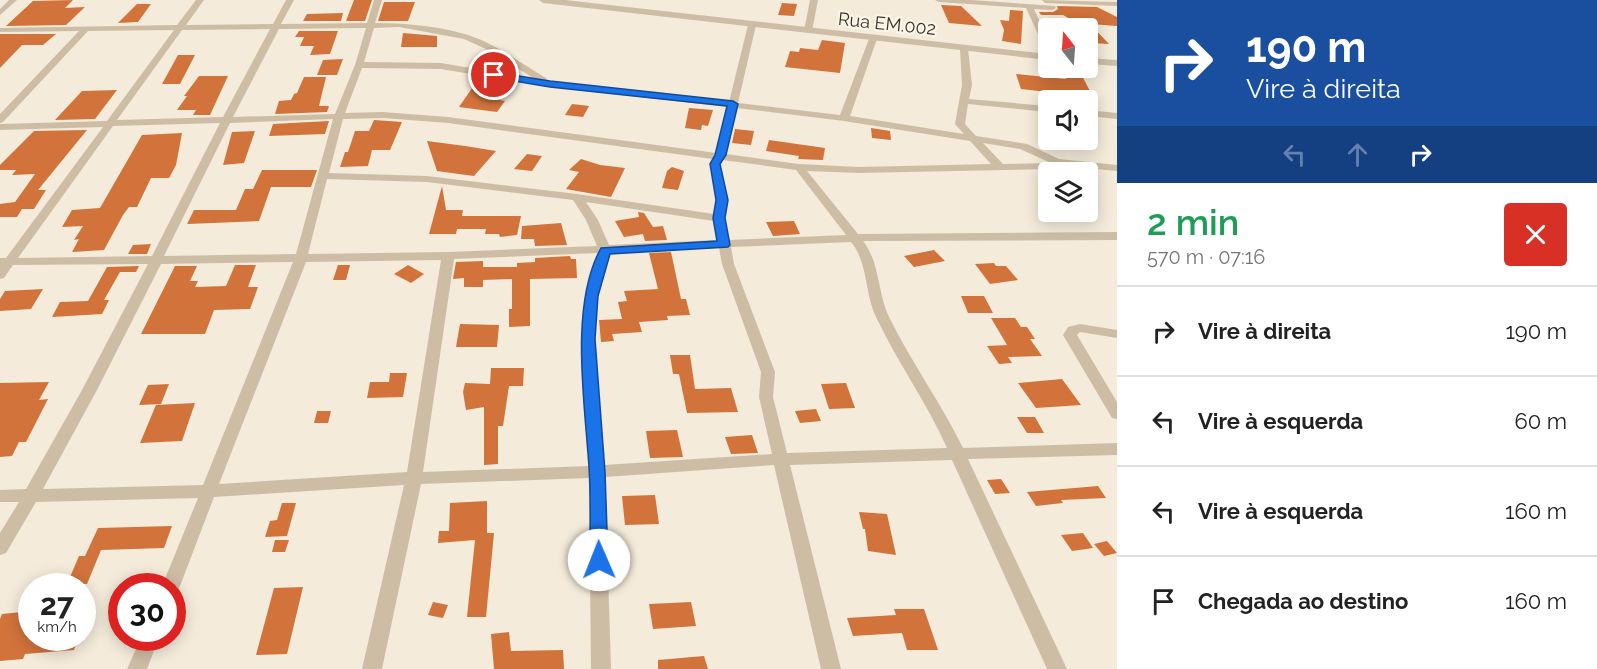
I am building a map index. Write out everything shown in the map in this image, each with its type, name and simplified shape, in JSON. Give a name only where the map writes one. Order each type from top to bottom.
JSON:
[{"type":"street","points":[[0,13],[13,0]]},
{"type":"street","points":[[0,275],[5,262],[112,122],[200,0]]},
{"type":"street","points":[[0,548],[33,494],[158,259],[227,119],[290,0]]},
{"type":"street","points":[[176,573],[211,491],[301,258],[339,116],[359,65],[378,0]]},
{"type":"street","name":"Rua EM.002","points":[[543,0],[752,25],[1038,51]]},
{"type":"street","name":"Rua EM.002","points":[[591,0],[873,39],[1038,56]]},
{"type":"street","points":[[809,29],[814,0]]},
{"type":"street","points":[[939,0],[1052,8],[1045,1]]},
{"type":"street","points":[[1045,1],[1117,4]]},
{"type":"street","points":[[1029,6],[1038,25]]},
{"type":"street","points":[[0,30],[370,24],[418,27],[466,37],[491,48],[550,84]]},
{"type":"street","points":[[752,25],[721,155],[715,164],[722,200],[719,218],[728,264],[768,372],[766,397],[831,669]]},
{"type":"street","points":[[0,120],[87,28]]},
{"type":"street","points":[[844,118],[873,39]]},
{"type":"street","points":[[964,49],[967,70],[966,101],[960,124],[1000,167]]},
{"type":"street","points":[[1098,56],[1117,57]]},
{"type":"street","points":[[1098,62],[1117,63]]},
{"type":"street","points":[[359,65],[441,66],[550,84],[844,118],[1023,146],[1042,157],[1059,162]]},
{"type":"street","points":[[966,101],[1038,108]]},
{"type":"street","points":[[1098,114],[1117,116]]},
{"type":"street","points":[[0,127],[339,116],[418,117],[799,167],[859,170],[1038,166]]},
{"type":"street","points":[[799,167],[868,259],[882,317],[941,418],[1057,669]]},
{"type":"street","points":[[1098,167],[1117,168]]},
{"type":"street","points":[[323,176],[427,179],[577,197],[719,218]]},
{"type":"street","points":[[577,197],[592,220],[605,250],[592,296],[588,339],[597,472],[602,669]]},
{"type":"street","points":[[5,262],[448,256],[853,238],[1117,236]]},
{"type":"street","points":[[372,669],[414,478],[448,256]]},
{"type":"street","points":[[1117,334],[1080,328],[1073,330],[1070,335],[1117,414]]},
{"type":"street","points":[[0,496],[211,491],[414,478],[597,472],[781,459],[1117,449]]},
{"type":"street","points":[[137,669],[145,651]]},
{"type":"building","points":[[73,0],[65,8],[85,7],[66,25],[6,26],[33,1]]},
{"type":"building","points":[[354,0],[372,0],[365,21],[346,21]]},
{"type":"building","points":[[384,2],[415,2],[408,21],[378,21]]},
{"type":"building","points":[[782,3],[797,4],[794,16],[778,15]]},
{"type":"building","points":[[137,4],[151,4],[138,22],[118,23]]},
{"type":"building","points":[[941,5],[961,6],[982,26],[949,23]]},
{"type":"building","points":[[1057,6],[1097,7],[1117,17],[1117,26],[1098,25],[1098,18],[1068,18],[1063,15],[1041,15],[1039,12],[1053,12],[1058,9]]},
{"type":"building","points":[[1010,10],[1023,11],[1021,44],[1002,41],[1004,30],[1000,20],[1009,21]]},
{"type":"building","points":[[343,13],[341,21],[303,21],[307,14]]},
{"type":"building","points":[[299,31],[338,31],[330,54],[310,55],[314,46],[300,46],[304,37],[295,37]]},
{"type":"building","points":[[1098,32],[1109,44],[1098,43]]},
{"type":"building","points":[[403,33],[437,36],[437,47],[401,47]]},
{"type":"building","points":[[0,34],[56,34],[43,45],[22,45],[0,68]]},
{"type":"building","points":[[822,40],[845,43],[840,73],[785,67],[790,51],[799,52],[800,48],[818,50]]},
{"type":"building","points":[[178,55],[195,55],[180,84],[162,84]]},
{"type":"building","points":[[343,59],[337,75],[317,75],[323,60]]},
{"type":"building","points":[[1016,74],[1038,78],[1083,78],[1089,90],[1021,89]]},
{"type":"building","points":[[199,76],[228,76],[210,115],[193,115],[196,110],[177,110]]},
{"type":"building","points":[[304,77],[326,77],[319,106],[329,106],[327,112],[275,114],[279,101],[291,100]]},
{"type":"building","points":[[479,78],[506,82],[494,99],[505,101],[497,112],[459,107]]},
{"type":"building","points":[[117,90],[95,119],[55,120],[82,91]]},
{"type":"building","points":[[572,104],[589,106],[583,117],[565,115]]},
{"type":"building","points":[[689,108],[713,110],[708,126],[702,125],[701,130],[685,128]]},
{"type":"building","points":[[374,120],[402,122],[390,150],[372,150],[368,166],[340,167],[355,131],[369,131]]},
{"type":"building","points":[[329,121],[325,134],[269,136],[273,124]]},
{"type":"building","points":[[871,128],[890,131],[891,140],[872,138]]},
{"type":"building","points":[[735,129],[754,131],[751,145],[732,143]]},
{"type":"building","points":[[87,130],[38,190],[46,190],[34,209],[22,209],[17,217],[0,217],[0,204],[15,202],[35,174],[12,175],[16,170],[0,170],[0,165],[34,131]]},
{"type":"building","points":[[255,131],[244,163],[223,165],[232,132]]},
{"type":"building","points":[[182,133],[176,165],[169,178],[151,178],[137,207],[129,207],[104,250],[72,252],[79,239],[74,240],[83,226],[62,227],[72,210],[100,208],[142,135]]},
{"type":"building","points":[[769,140],[825,148],[823,160],[798,159],[799,156],[766,151]]},
{"type":"building","points":[[427,141],[496,151],[474,176],[437,171]]},
{"type":"building","points":[[527,154],[542,156],[532,171],[514,169]]},
{"type":"building","points":[[581,159],[600,165],[625,168],[611,197],[566,189],[579,172],[569,170]]},
{"type":"building","points":[[672,167],[684,171],[678,190],[662,188],[667,171]]},
{"type":"building","points":[[262,170],[317,170],[311,187],[271,187],[259,221],[187,224],[194,210],[236,210],[245,189],[253,189]]},
{"type":"building","points":[[442,186],[446,210],[463,210],[462,216],[521,216],[517,235],[500,237],[499,234],[485,234],[486,229],[457,229],[456,234],[429,234]]},
{"type":"building","points":[[638,212],[644,213],[653,227],[663,226],[667,240],[645,241],[643,234],[624,237],[615,221],[639,217]]},
{"type":"building","points":[[794,221],[800,234],[773,236],[766,222]]},
{"type":"building","points":[[561,223],[567,245],[535,246],[534,239],[521,239],[522,226]]},
{"type":"building","points":[[151,244],[147,254],[128,254],[133,245]]},
{"type":"building","points":[[934,250],[945,261],[914,267],[904,256]]},
{"type":"building","points":[[671,252],[681,299],[686,299],[690,315],[667,316],[668,320],[639,322],[642,332],[612,334],[614,341],[601,342],[599,320],[622,319],[618,302],[627,301],[624,291],[658,289],[649,253]]},
{"type":"building","points":[[570,256],[571,259],[576,259],[577,278],[530,279],[530,326],[509,327],[509,309],[512,309],[512,279],[483,280],[483,287],[464,287],[464,278],[453,279],[456,262],[483,261],[483,267],[517,267],[517,263],[535,262],[535,258]]},
{"type":"building","points":[[994,263],[996,266],[1006,266],[1018,280],[990,284],[975,264]]},
{"type":"building","points":[[235,265],[256,265],[248,287],[258,287],[250,309],[214,310],[205,334],[141,334],[175,266],[197,266],[190,281],[198,281],[195,287],[226,286]]},
{"type":"building","points":[[338,265],[350,265],[346,280],[333,280]]},
{"type":"building","points":[[408,265],[424,274],[411,283],[394,274]]},
{"type":"building","points":[[139,266],[136,272],[120,272],[104,300],[109,300],[102,314],[52,317],[60,302],[88,301],[107,267]]},
{"type":"building","points":[[43,289],[31,309],[0,311],[0,299],[5,291]]},
{"type":"building","points":[[961,296],[984,296],[993,313],[968,313]]},
{"type":"building","points":[[991,318],[1015,318],[1021,327],[1027,327],[1035,339],[1030,339],[1042,356],[1008,357],[1012,363],[999,364],[987,346],[1007,345]]},
{"type":"building","points":[[460,324],[499,325],[497,347],[456,347]]},
{"type":"building","points":[[670,355],[690,355],[695,389],[731,388],[738,412],[687,413],[679,374],[673,374]]},
{"type":"building","points":[[491,368],[524,368],[523,386],[509,386],[503,426],[498,426],[498,464],[484,465],[484,407],[466,410],[463,392],[465,383],[490,384]]},
{"type":"building","points":[[390,373],[407,373],[403,397],[367,398],[370,382],[389,382]]},
{"type":"building","points":[[1062,379],[1081,405],[1036,408],[1018,383]]},
{"type":"building","points":[[49,382],[39,400],[48,399],[26,442],[19,442],[12,456],[0,457],[0,383]]},
{"type":"building","points":[[846,383],[855,408],[829,409],[821,384]]},
{"type":"building","points":[[169,384],[161,404],[139,405],[148,385]]},
{"type":"building","points":[[195,403],[182,441],[140,443],[156,405]]},
{"type":"building","points":[[816,409],[821,421],[800,423],[795,411]]},
{"type":"building","points":[[317,411],[331,411],[328,423],[314,423]]},
{"type":"building","points":[[1017,417],[1035,417],[1044,433],[1027,433]]},
{"type":"building","points":[[677,430],[683,457],[650,458],[646,431]]},
{"type":"building","points":[[752,435],[758,453],[731,454],[725,437]]},
{"type":"building","points":[[1001,479],[1010,493],[995,494],[987,480]]},
{"type":"building","points":[[1098,486],[1106,498],[1061,500],[1063,503],[1036,506],[1027,492]]},
{"type":"building","points":[[655,495],[659,524],[625,525],[622,496]]},
{"type":"building","points":[[487,501],[487,533],[494,533],[486,617],[467,617],[475,540],[438,543],[439,531],[449,531],[450,503]]},
{"type":"building","points":[[282,503],[296,503],[287,536],[265,537],[270,521],[277,520]]},
{"type":"building","points":[[859,512],[887,514],[896,555],[868,551],[865,529],[863,529]]},
{"type":"building","points":[[172,526],[164,548],[101,550],[92,573],[72,573],[79,556],[85,556],[98,528]]},
{"type":"building","points":[[1083,533],[1093,548],[1072,551],[1061,535]]},
{"type":"building","points":[[275,540],[289,540],[285,552],[272,552]]},
{"type":"building","points":[[1107,541],[1117,553],[1104,556],[1094,544]]},
{"type":"building","points":[[303,587],[287,654],[256,655],[274,588]]},
{"type":"building","points":[[433,602],[448,605],[443,618],[428,615]]},
{"type":"building","points":[[691,602],[696,626],[653,629],[649,604]]},
{"type":"building","points":[[894,609],[924,609],[938,650],[907,650],[902,633],[853,636],[847,618],[896,615]]},
{"type":"building","points":[[18,612],[18,651],[62,651],[25,654],[23,659],[0,661],[2,614]]},
{"type":"building","points":[[509,632],[511,651],[563,650],[564,669],[494,669],[491,634]]},
{"type":"building","points":[[704,656],[708,669],[658,669],[658,660]]},
{"type":"route","points":[[494,75],[550,84],[733,104],[721,155],[715,164],[722,200],[719,218],[724,245],[605,250],[592,296],[588,339],[597,472],[599,560]]}]
